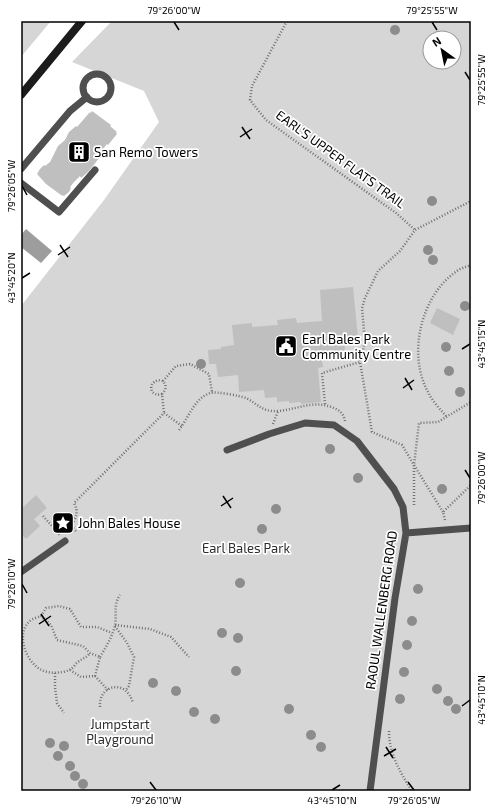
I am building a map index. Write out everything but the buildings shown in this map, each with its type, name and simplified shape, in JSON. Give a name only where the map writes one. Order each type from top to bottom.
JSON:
[{"type":"main road","points":[[21,95],[82,21]]},
{"type":"lane","points":[[21,169],[70,111],[87,97]]},
{"type":"lane","points":[[21,183],[59,212],[95,170]]},
{"type":"lane","name":"RAOUL WALLENBERG ROAD","points":[[227,450],[269,434],[305,423],[334,425],[357,441],[394,489],[403,507],[406,533],[395,598],[370,791]]},
{"type":"lane","points":[[406,533],[471,528]]},
{"type":"lane","points":[[21,572],[65,541]]},
{"type":"path","name":"EARL'S UPPER FLATS TRAIL","points":[[287,21],[252,86],[250,100],[266,120],[396,213],[415,230],[471,201]]},
{"type":"path","points":[[446,416],[428,392],[419,369],[418,339],[425,312],[442,284],[458,270],[471,265]]},
{"type":"path","points":[[325,404],[322,373],[360,362]]},
{"type":"path","points":[[163,381],[176,366],[190,364],[209,374],[212,392]]},
{"type":"path","points":[[158,380],[163,381],[166,385],[166,390],[162,394],[156,395],[152,392],[151,387],[153,382],[158,380]]},
{"type":"path","points":[[179,430],[194,406],[203,397],[212,392],[245,398],[265,411],[278,411],[302,406],[325,404],[339,410],[345,417],[349,435]]},
{"type":"path","points":[[162,394],[164,413],[182,426]]},
{"type":"path","points":[[448,530],[443,512],[414,465],[419,423],[438,422],[471,402]]},
{"type":"path","points":[[76,531],[71,526],[77,517],[78,509],[74,503],[164,413]]},
{"type":"path","points":[[443,512],[471,485]]},
{"type":"path","points":[[42,516],[65,541]]},
{"type":"path","points":[[95,676],[100,657],[110,641],[115,625],[116,601],[120,595]]},
{"type":"path","points":[[90,653],[86,659],[79,661],[70,670],[55,673],[38,668],[30,660],[24,647],[22,636],[24,629],[29,621],[41,616],[46,608],[59,606],[70,609],[81,627],[97,627],[112,633]]},
{"type":"path","points":[[41,616],[51,625],[57,640],[83,646],[90,653],[100,657]]},
{"type":"path","points":[[115,625],[150,629],[171,637],[189,657]]},
{"type":"path","points":[[115,625],[134,657],[126,690]]},
{"type":"path","points":[[70,670],[81,677],[95,676]]},
{"type":"path","points":[[55,673],[57,703],[64,713]]},
{"type":"path","points":[[95,676],[108,690]]},
{"type":"path","points":[[100,707],[99,700],[102,694],[115,687],[122,687],[126,690],[131,695],[133,703]]},
{"type":"green space","points":[[21,21],[51,21],[21,57]]},
{"type":"green space","name":"Earl Bales Park","points":[[112,21],[471,21],[471,791],[21,791],[21,306],[104,200],[159,122],[144,91],[72,62]]},
{"type":"shaded area","points":[[26,229],[52,251],[41,263],[21,247],[21,235]]},
{"type":"place","name":"San Remo Towers","points":[[79,152]]},
{"type":"place","name":"Earl Bales Park Community Centre","points":[[286,346]]},
{"type":"place","name":"John Bales House","points":[[63,523]]},
{"type":"park label","name":"Jumpstart Playground","points":[[120,732]]}]
